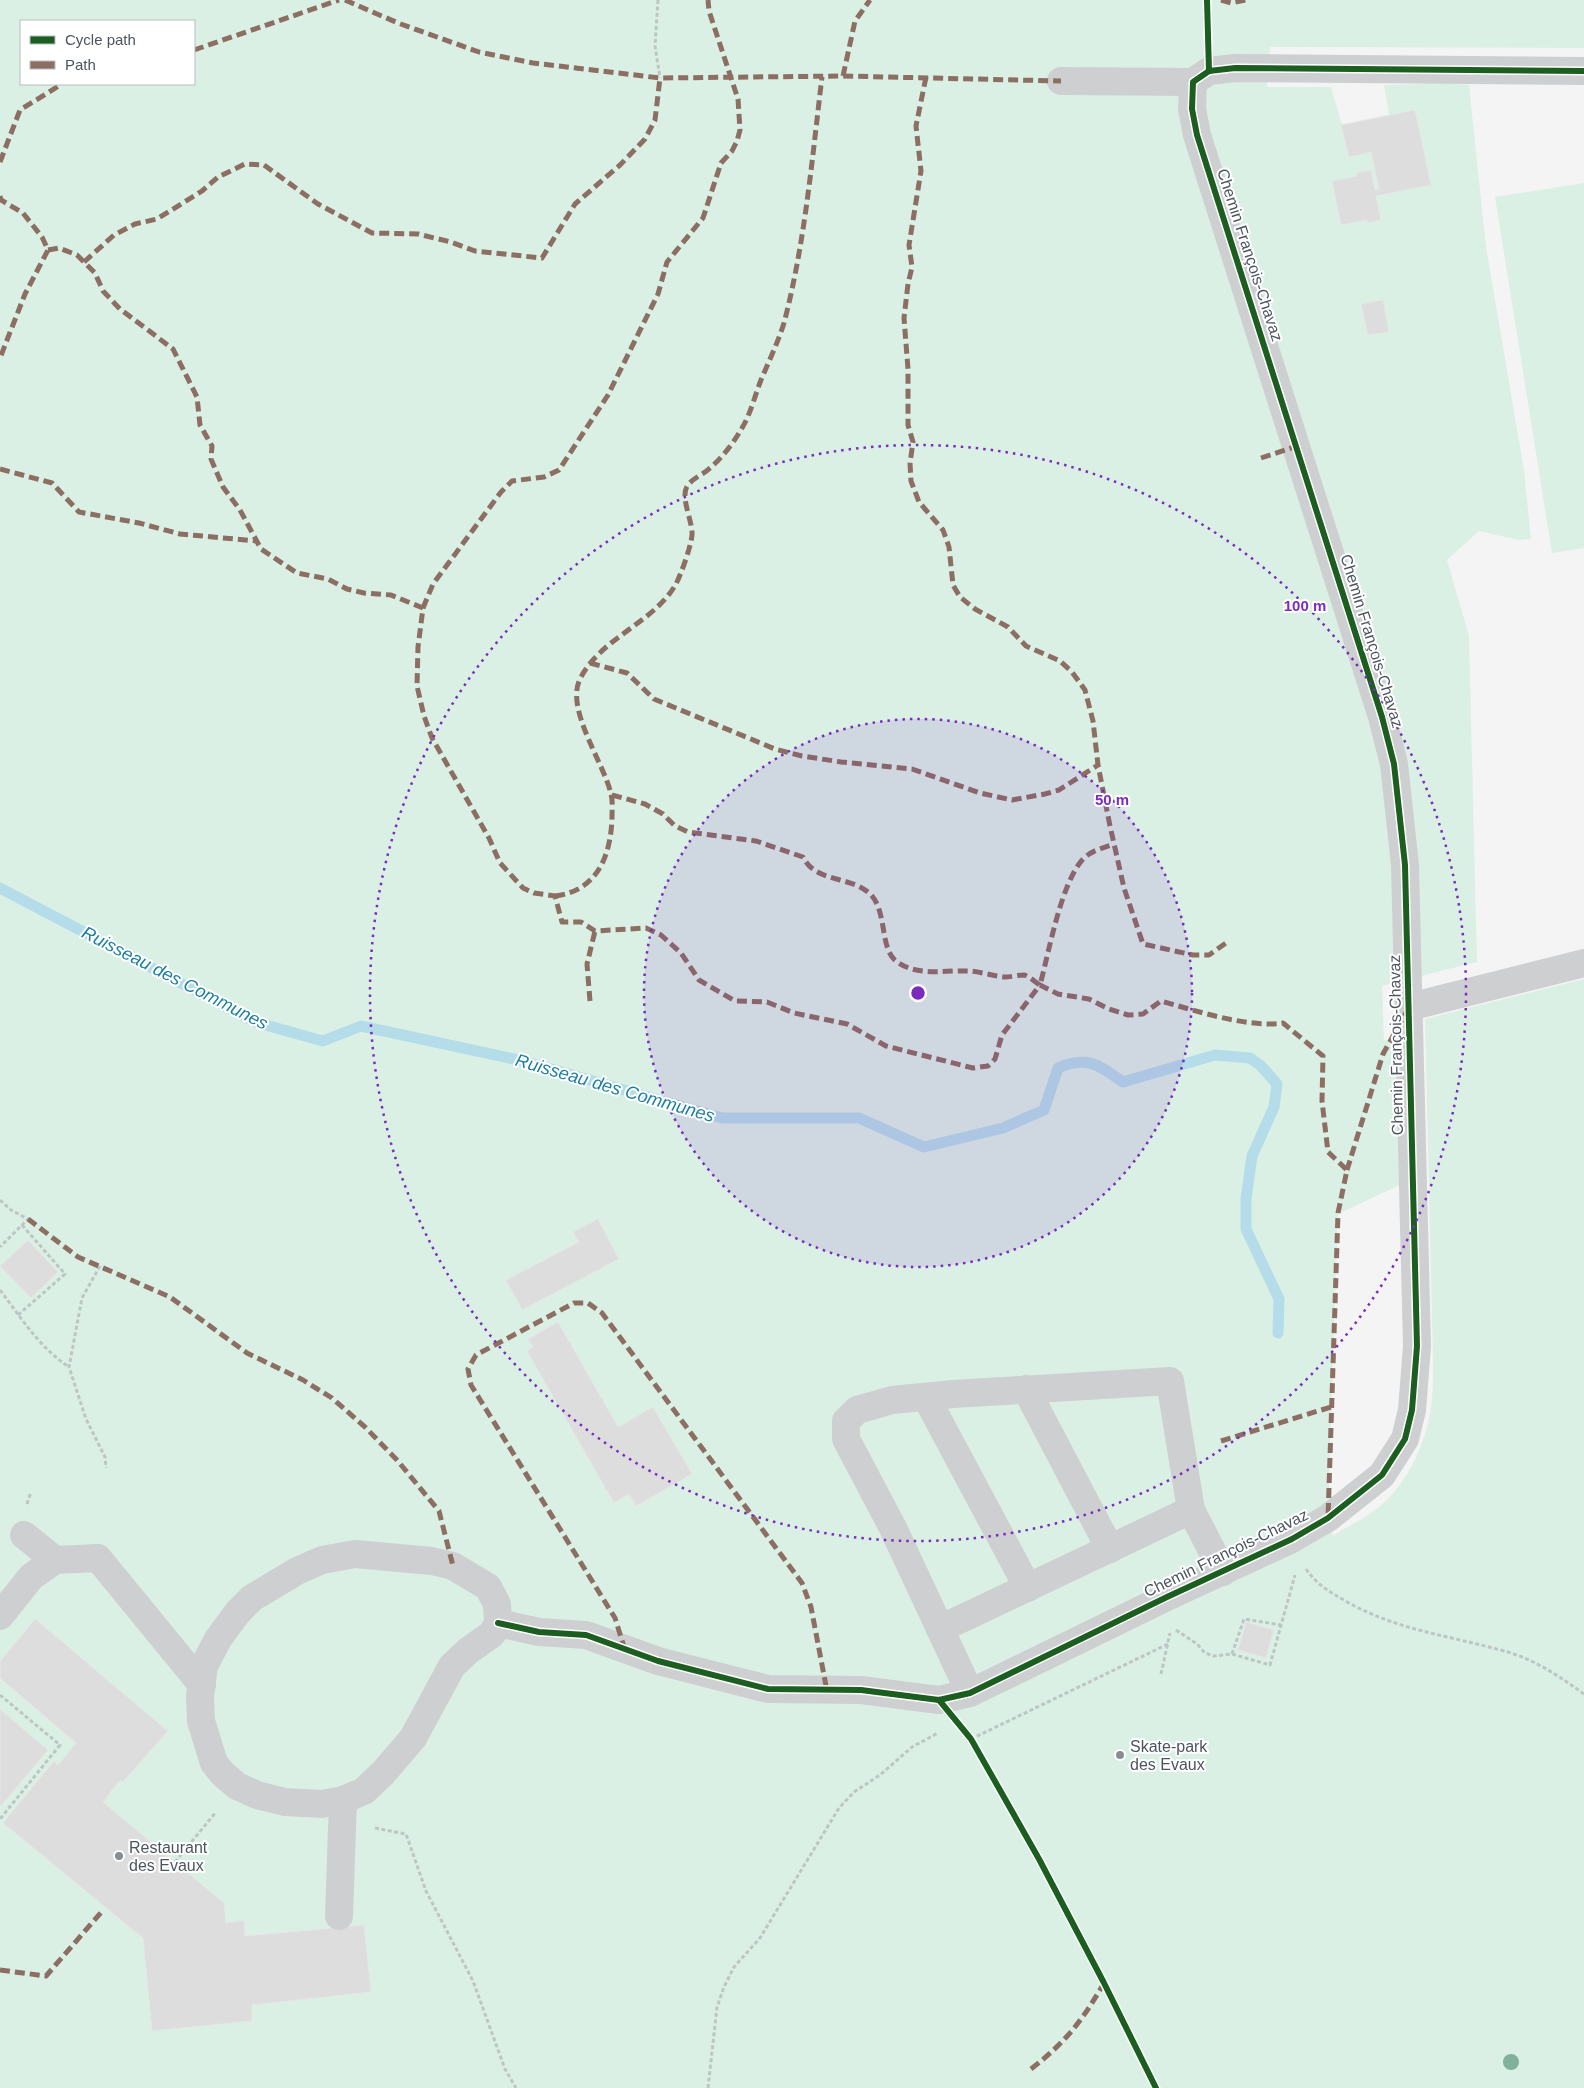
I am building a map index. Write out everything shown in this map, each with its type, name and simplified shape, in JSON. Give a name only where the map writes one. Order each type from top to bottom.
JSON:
[{"type":"street","points":[[1061,81],[1193,82],[1209,71],[1235,68],[1584,71]]},
{"type":"street","name":"Chemin François-Chavaz","points":[[498,1623],[539,1632],[586,1635],[658,1661],[768,1689],[861,1690],[939,1700],[970,1694],[1222,1572],[1296,1548],[1328,1518],[1382,1475],[1405,1439],[1412,1410],[1417,1346],[1405,865],[1394,764],[1382,717],[1197,135],[1192,109],[1193,82]]},
{"type":"street","points":[[1409,1007],[1584,963]]},
{"type":"street","points":[[970,1694],[893,1528],[846,1438],[846,1421],[857,1410],[892,1400],[926,1396],[1170,1381],[1191,1510],[1222,1572]]},
{"type":"street","points":[[1026,1389],[1110,1549]]},
{"type":"street","points":[[926,1396],[1028,1588]]},
{"type":"street","points":[[940,1629],[1191,1510]]},
{"type":"street","points":[[24,1535],[55,1560]]},
{"type":"street","points":[[339,1916],[343,1808],[364,1791],[403,1752],[413,1738],[452,1666],[468,1650],[492,1634],[498,1623],[497,1604],[488,1587],[453,1566],[432,1561],[355,1554],[322,1560],[273,1584],[252,1598],[238,1612],[218,1639],[204,1666],[201,1721],[214,1763],[223,1774],[237,1786],[257,1795],[285,1802],[322,1804],[343,1808]]},
{"type":"street","points":[[0,1616],[31,1577],[55,1560],[98,1558],[202,1686]]},
{"type":"path","points":[[658,0],[655,46],[660,78]]},
{"type":"path","points":[[0,1200],[11,1210],[28,1219],[0,1247]]},
{"type":"path","points":[[18,1315],[65,1274],[22,1226]]},
{"type":"path","points":[[100,1266],[82,1298],[69,1367],[86,1419],[100,1444],[106,1468]]},
{"type":"path","points":[[0,1290],[31,1332],[56,1359],[69,1367]]},
{"type":"path","points":[[1161,1674],[1172,1628],[1197,1644],[1204,1652],[1214,1656],[1232,1654],[1270,1665],[1281,1625],[1296,1548]]},
{"type":"path","points":[[1296,1548],[1316,1583],[1365,1611],[1400,1626],[1504,1651],[1531,1661],[1554,1672],[1584,1694]]},
{"type":"path","points":[[1232,1654],[1244,1619],[1281,1625]]},
{"type":"path","points":[[971,1739],[1168,1644]]},
{"type":"path","points":[[0,1695],[60,1745],[0,1819]]},
{"type":"path","points":[[708,2088],[717,2007],[734,1967],[760,1938],[839,1808],[854,1792],[880,1775],[912,1747],[938,1734],[939,1700]]},
{"type":"path","points":[[174,1862],[237,1786]]},
{"type":"path","points":[[343,1808],[382,1831],[406,1834],[426,1891],[473,1981],[504,2069],[516,2088]]},
{"type":"path","points":[[1116,2006],[1156,2088]]},
{"type":"green space","points":[[0,0],[1584,0],[1584,48],[1270,47],[1267,87],[1331,87],[1342,125],[1389,115],[1384,85],[1449,83],[1469,85],[1486,247],[1524,470],[1531,539],[1519,540],[1479,531],[1447,560],[1469,636],[1477,962],[1382,986],[1384,1040],[1400,1043],[1406,1182],[1338,1214],[1328,1518],[1333,1536],[1374,1511],[1390,1497],[1409,1472],[1422,1443],[1430,1413],[1433,1363],[1425,1019],[1584,979],[1584,2088],[0,2088]]},
{"type":"green space","points":[[1584,183],[1584,548],[1552,553],[1495,197]]},
{"type":"building","points":[[1415,110],[1431,185],[1376,196],[1381,220],[1367,223],[1367,220],[1341,225],[1332,181],[1357,176],[1356,173],[1371,170],[1375,190],[1379,189],[1371,152],[1349,157],[1341,125]]},
{"type":"building","points":[[1383,300],[1389,332],[1368,335],[1361,304]]},
{"type":"building","points":[[598,1219],[619,1259],[522,1310],[506,1280],[579,1242],[573,1232]]},
{"type":"building","points":[[28,1240],[58,1272],[31,1298],[0,1266]]},
{"type":"building","points":[[558,1322],[618,1427],[653,1407],[692,1474],[636,1506],[629,1494],[614,1503],[527,1351],[533,1347],[528,1339]]},
{"type":"building","points":[[35,1619],[168,1731],[123,1782],[120,1780],[103,1802],[224,1903],[226,1923],[244,1920],[245,1936],[364,1925],[371,1992],[252,2005],[252,2021],[152,2031],[143,1938],[3,1823],[54,1761],[58,1765],[76,1743],[0,1678],[0,1661]]},
{"type":"building","points":[[1246,1622],[1274,1630],[1266,1658],[1238,1650]]},
{"type":"building","points":[[0,1709],[48,1750],[0,1807]]},
{"type":"waterway","name":"Ruisseau des Communes","points":[[0,888],[255,1022],[323,1041],[361,1026],[523,1061],[722,1118],[859,1118],[924,1147],[1003,1128],[1044,1110],[1058,1068],[1068,1064],[1077,1062],[1092,1064],[1123,1082],[1215,1055],[1250,1058],[1261,1066],[1277,1084],[1274,1107],[1252,1156],[1246,1199],[1246,1229],[1279,1299],[1278,1333]]},
{"type":"marked path","points":[[195,50],[339,0]]},
{"type":"marked path","points":[[345,0],[398,23],[479,52],[533,63],[660,78],[843,76],[1061,81]]},
{"type":"marked path","points":[[423,608],[433,584],[501,492],[512,481],[544,477],[559,470],[608,395],[658,294],[667,262],[703,218],[721,163],[732,151],[740,130],[738,99],[709,11],[708,0]]},
{"type":"marked path","points":[[843,76],[855,21],[870,0]]},
{"type":"marked path","points":[[1221,0],[1231,3],[1246,0]]},
{"type":"marked path","points":[[555,896],[569,893],[591,879],[605,858],[611,831],[611,794],[581,720],[577,691],[580,679],[589,664],[601,652],[654,610],[676,584],[686,560],[692,535],[685,495],[688,485],[710,468],[728,449],[742,428],[750,410],[782,330],[791,293],[807,201],[822,77]]},
{"type":"marked path","points":[[926,77],[916,126],[921,171],[909,245],[912,267],[904,318],[908,369],[908,425],[913,442],[910,463],[911,481],[919,502],[943,530],[949,547],[953,585],[960,597],[975,609],[1008,627],[1026,646],[1060,661],[1072,672],[1085,690],[1093,721],[1098,765],[1124,888],[1143,944],[1193,955],[1209,955],[1226,943]]},
{"type":"marked path","points":[[84,262],[114,235],[135,224],[157,219],[202,191],[218,177],[245,164],[264,165],[318,204],[372,233],[418,234],[451,242],[475,251],[542,258],[575,204],[620,165],[645,139],[655,120],[660,78]]},
{"type":"marked path","points":[[0,162],[20,110],[60,85]]},
{"type":"marked path","points":[[0,196],[1,200],[23,213],[42,237],[48,250],[25,294],[0,358]]},
{"type":"marked path","points":[[48,250],[59,248],[77,255],[95,273],[103,291],[120,309],[173,349],[197,397],[200,425],[212,446],[211,459],[223,487],[240,510],[261,549],[297,573],[328,579],[347,589],[364,593],[391,595],[423,608],[418,647],[417,686],[424,716],[432,738],[489,838],[500,863],[523,888],[534,893],[555,896],[562,922],[581,922],[595,931],[646,928],[661,935],[681,953],[699,980],[735,1001],[767,1002],[794,1013],[847,1024],[886,1046],[973,1068],[988,1066],[995,1059],[1002,1035],[1040,985],[1058,994],[1089,999],[1109,1009],[1128,1015],[1143,1014],[1161,1001],[1238,1021],[1269,1024],[1283,1023],[1323,1056],[1322,1101],[1328,1152],[1347,1170],[1338,1213],[1328,1518]]},
{"type":"marked path","points":[[1261,458],[1297,446]]},
{"type":"marked path","points":[[0,469],[52,483],[79,512],[139,523],[180,534],[257,541]]},
{"type":"marked path","points":[[590,663],[627,673],[654,699],[775,749],[802,756],[841,762],[912,769],[980,793],[1012,800],[1059,790],[1098,765]]},
{"type":"marked path","points":[[612,795],[645,804],[663,814],[675,826],[688,832],[756,841],[803,857],[815,871],[860,887],[874,899],[881,917],[887,947],[896,961],[904,966],[930,972],[972,971],[1005,977],[1024,975],[1040,985],[1062,901],[1075,870],[1090,853],[1114,844]]},
{"type":"marked path","points":[[590,1001],[587,964],[595,931]]},
{"type":"marked path","points":[[1347,1170],[1383,1054],[1407,1011]]},
{"type":"marked path","points":[[28,1219],[78,1257],[170,1297],[247,1353],[303,1380],[332,1398],[365,1427],[397,1460],[439,1511],[453,1566]]},
{"type":"marked path","points":[[625,1650],[615,1618],[471,1385],[468,1369],[476,1355],[574,1303],[588,1303],[602,1313],[802,1583],[811,1607],[827,1691]]},
{"type":"marked path","points":[[1221,1441],[1331,1407]]},
{"type":"marked path","points":[[0,1970],[46,1976],[104,1909]]},
{"type":"marked path","points":[[1031,2069],[1064,2040],[1088,2009],[1104,1983]]},
{"type":"cycle path","points":[[1207,0],[1209,71]]},
{"type":"cycle path","points":[[498,1623],[539,1632],[586,1635],[658,1661],[768,1689],[861,1690],[939,1700],[970,1693],[1167,1597],[1292,1539],[1328,1518],[1382,1475],[1405,1439],[1412,1410],[1417,1346],[1405,865],[1394,764],[1382,717],[1197,135],[1192,109],[1193,82],[1209,71],[1235,68],[1584,71]]},
{"type":"cycle path","points":[[939,1700],[971,1739],[1039,1859],[1156,2088]]},
{"type":"place","name":"Skate-park des Evaux","points":[[1120,1755]]},
{"type":"place","name":"Restaurant des Evaux","points":[[119,1856]]}]
